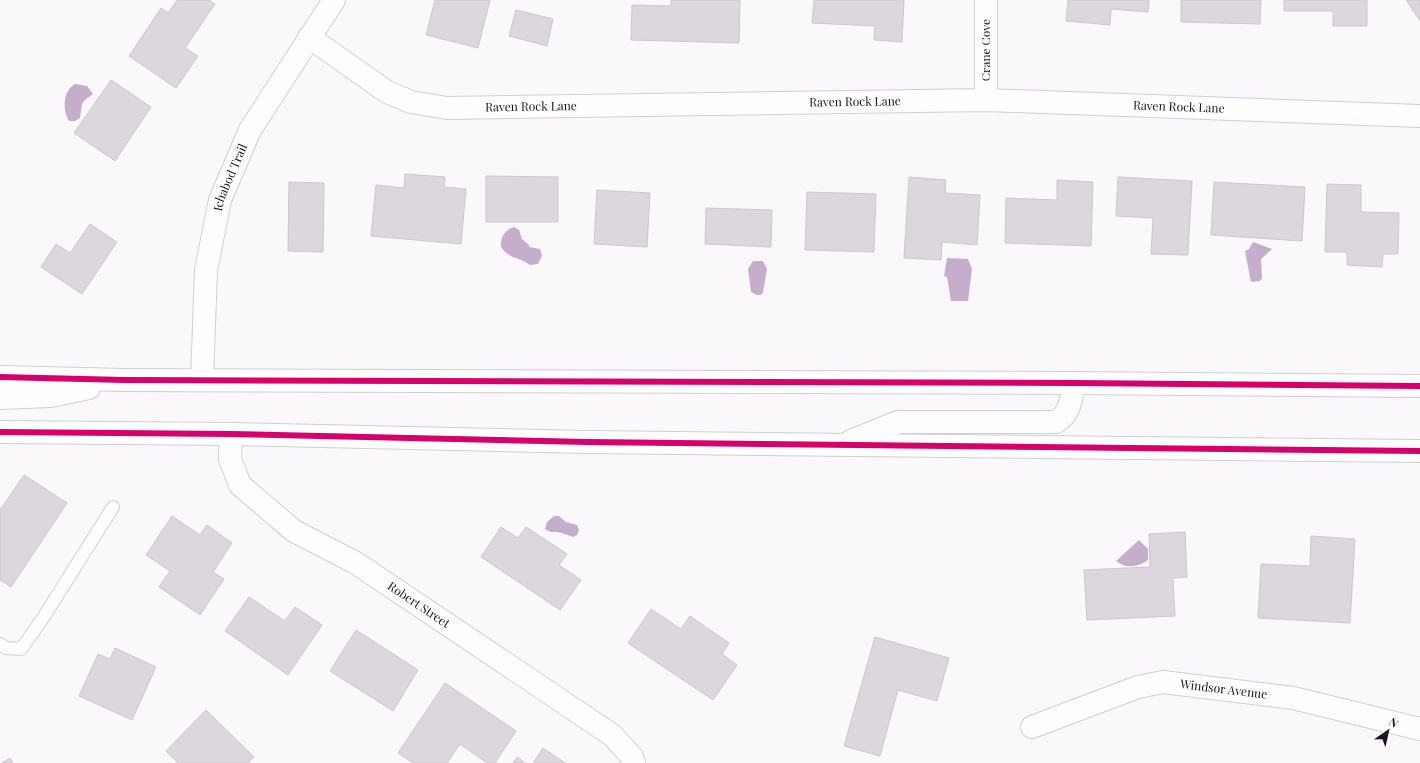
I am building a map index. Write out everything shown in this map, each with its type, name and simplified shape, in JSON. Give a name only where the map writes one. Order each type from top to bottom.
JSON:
[{"type":"main road","name":"Ichabod Trail","points":[[202,380],[206,270],[220,200],[250,130],[334,0]]},
{"type":"main road","name":"Crane Cove","points":[[986,0],[986,100]]},
{"type":"main road","name":"Raven Rock Lane","points":[[309,37],[386,92],[411,102],[447,108],[986,100],[1420,116]]},
{"type":"main road","points":[[0,377],[125,380],[1074,383],[1420,386]]},
{"type":"main road","points":[[0,398],[51,396],[125,380]]},
{"type":"main road","points":[[843,444],[898,422],[1056,422],[1063,418],[1068,411],[1074,383]]},
{"type":"main road","points":[[0,432],[231,434],[588,442],[1411,451]]},
{"type":"main road","name":"Robert Street","points":[[231,434],[230,459],[240,486],[294,531],[356,563],[612,735],[632,757],[634,763]]},
{"type":"main road","name":"Windsor Avenue","points":[[1032,727],[1138,687],[1163,682],[1293,698],[1420,729]]},
{"type":"lane","points":[[0,644],[6,648],[21,649],[43,618],[113,507]]},
{"type":"shaded area","points":[[75,84],[87,86],[93,94],[82,104],[80,118],[75,121],[69,121],[65,111],[65,101],[68,91]]},
{"type":"shaded area","points":[[514,227],[519,230],[522,239],[529,245],[529,247],[540,249],[542,256],[538,264],[530,265],[511,256],[501,247],[501,240],[504,234]]},
{"type":"shaded area","points":[[1253,242],[1272,249],[1261,259],[1262,278],[1260,281],[1251,282],[1245,251],[1249,249]]},
{"type":"shaded area","points":[[947,258],[968,259],[972,269],[968,301],[951,301],[947,277],[944,276]]},
{"type":"shaded area","points":[[753,261],[763,261],[767,269],[763,292],[761,295],[751,292],[748,269]]},
{"type":"shaded area","points":[[554,516],[559,516],[566,522],[577,525],[579,530],[577,535],[573,537],[560,532],[545,529],[547,522]]},
{"type":"shaded area","points":[[1139,540],[1148,549],[1148,560],[1137,566],[1128,566],[1120,564],[1116,561]]},
{"type":"building","points":[[177,0],[209,0],[215,4],[185,48],[198,56],[176,88],[129,56],[161,8],[168,13]]},
{"type":"building","points":[[435,0],[490,0],[478,48],[426,35]]},
{"type":"building","points":[[671,0],[740,0],[739,43],[631,40],[632,5],[671,6]]},
{"type":"building","points":[[814,0],[904,0],[902,42],[874,40],[875,26],[812,23]]},
{"type":"building","points":[[1068,0],[1149,0],[1148,12],[1111,9],[1110,25],[1066,21]]},
{"type":"building","points":[[1181,0],[1261,0],[1260,24],[1181,22]]},
{"type":"building","points":[[1284,0],[1367,0],[1367,26],[1333,26],[1333,11],[1284,11]]},
{"type":"building","points":[[1406,0],[1420,0],[1420,21]]},
{"type":"building","points":[[516,10],[553,19],[547,46],[509,36]]},
{"type":"building","points":[[111,80],[151,107],[115,161],[74,133]]},
{"type":"building","points":[[405,174],[445,177],[444,187],[466,189],[461,244],[371,236],[376,185],[404,188]]},
{"type":"building","points":[[486,176],[558,177],[558,222],[486,222]]},
{"type":"building","points":[[909,177],[946,180],[945,193],[980,195],[977,245],[942,242],[941,260],[904,258]]},
{"type":"building","points":[[1118,177],[1192,181],[1188,255],[1151,254],[1153,218],[1116,216]]},
{"type":"building","points":[[1057,180],[1093,182],[1091,246],[1005,243],[1006,198],[1057,200]]},
{"type":"building","points":[[289,182],[324,183],[323,252],[288,251]]},
{"type":"building","points":[[1214,182],[1305,187],[1302,241],[1211,235]]},
{"type":"building","points":[[1327,184],[1361,185],[1361,212],[1399,213],[1398,254],[1383,254],[1382,267],[1347,265],[1347,252],[1325,252]]},
{"type":"building","points":[[597,190],[650,193],[647,247],[594,244]]},
{"type":"building","points":[[807,192],[876,194],[874,252],[805,250]]},
{"type":"building","points":[[706,208],[772,210],[771,247],[705,244]]},
{"type":"building","points":[[90,224],[117,242],[82,294],[41,267],[56,244],[70,253]]},
{"type":"building","points":[[24,475],[67,503],[11,587],[0,580],[0,510]]},
{"type":"building","points":[[172,516],[200,535],[207,525],[232,543],[213,572],[224,579],[200,615],[159,587],[170,571],[146,555]]},
{"type":"building","points":[[501,527],[518,538],[526,527],[567,554],[559,565],[581,580],[560,610],[481,557]]},
{"type":"building","points":[[1185,532],[1187,577],[1173,578],[1175,616],[1087,620],[1084,570],[1150,567],[1149,534]]},
{"type":"building","points":[[1311,536],[1355,539],[1350,623],[1258,618],[1261,564],[1310,566]]},
{"type":"building","points":[[249,597],[285,621],[295,607],[322,625],[288,675],[225,631]]},
{"type":"building","points":[[651,609],[681,629],[690,616],[729,643],[722,654],[737,665],[713,700],[628,643]]},
{"type":"building","points":[[356,630],[418,670],[393,711],[330,671]]},
{"type":"building","points":[[875,637],[949,658],[937,701],[898,690],[880,756],[844,746]]},
{"type":"building","points":[[115,648],[156,667],[132,720],[79,696],[98,654],[110,659]]},
{"type":"building","points":[[445,683],[516,731],[495,763],[487,763],[460,744],[447,763],[413,763],[398,753]]},
{"type":"building","points":[[206,710],[254,757],[248,763],[178,763],[166,751]]},
{"type":"building","points":[[543,748],[565,763],[533,763]]},
{"type":"building","points":[[517,757],[525,763],[513,763]]},
{"type":"building","points":[[10,758],[13,763],[2,763]]},
{"type":"cycle path","points":[[0,377],[125,380],[1074,383],[1420,386]]},
{"type":"cycle path","points":[[0,432],[231,434],[588,442],[1420,451]]}]
